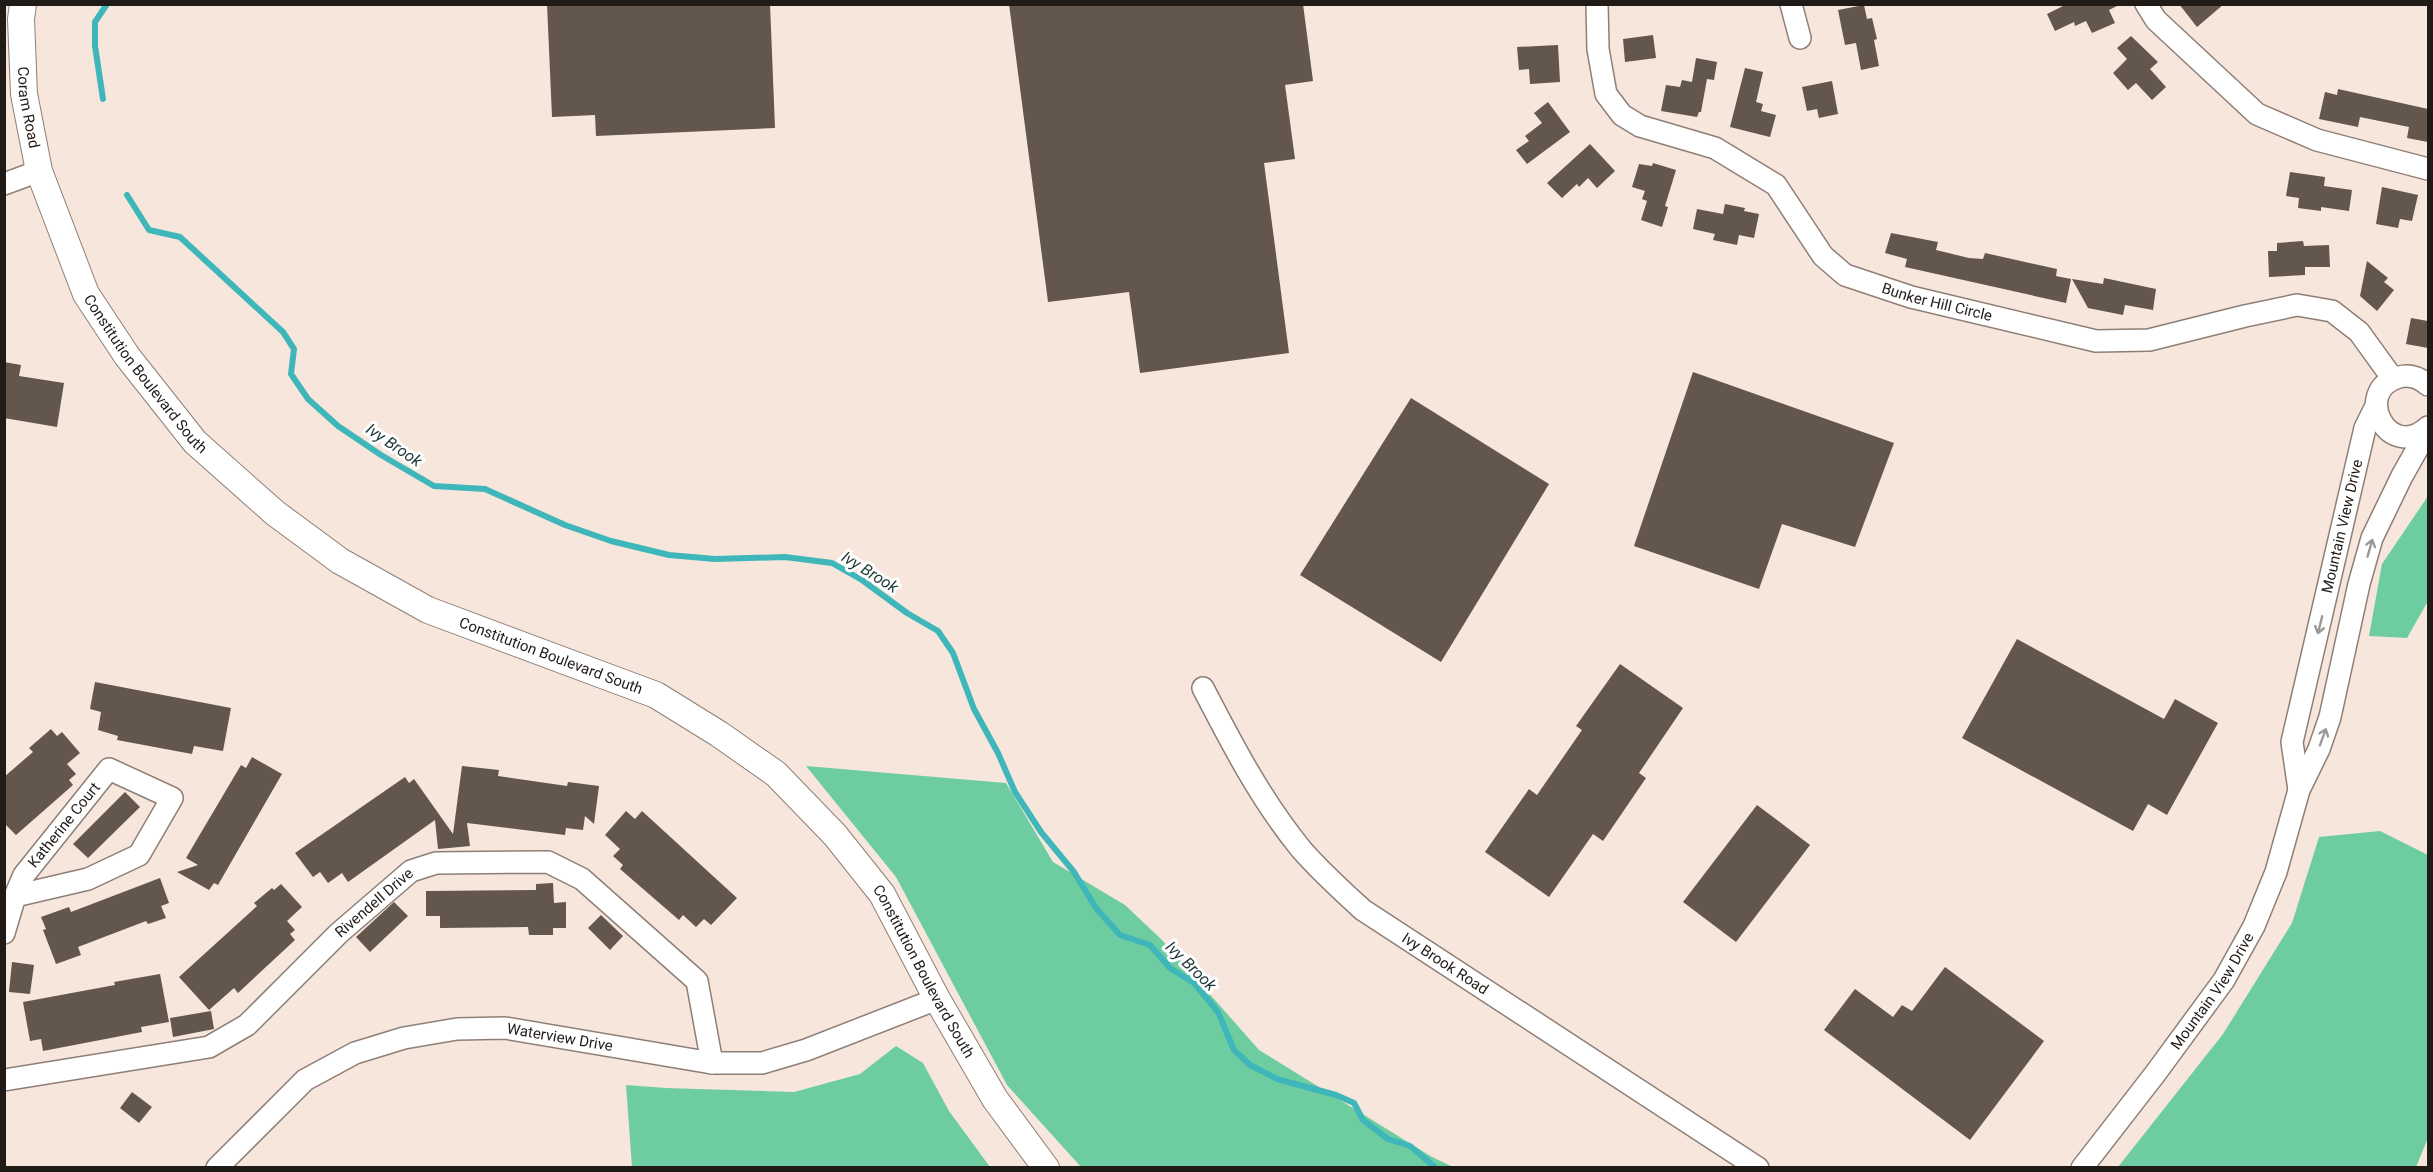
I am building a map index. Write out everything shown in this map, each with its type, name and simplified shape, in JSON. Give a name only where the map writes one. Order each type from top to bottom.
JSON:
[{"type":"main road","name":"Coram Road","points":[[23,4],[21,19],[24,94],[39,171]]},
{"type":"main road","name":"Constitution Boulevard South","points":[[39,171],[86,294],[127,356],[195,442],[275,513],[340,561],[428,610],[656,695],[719,734],[776,774],[835,835],[882,894],[937,999],[995,1099],[1046,1167]]},
{"type":"street","name":"Bunker Hill Circle","points":[[1597,4],[1598,50],[1606,94],[1622,115],[1640,126],[1715,148],[1776,185],[1823,256],[1845,275],[1911,297],[2096,341],[2149,340],[2297,305],[2332,311],[2360,333],[2393,379]]},
{"type":"street","points":[[1791,4],[1800,38]]},
{"type":"street","points":[[2146,4],[2156,20],[2257,114],[2316,140],[2428,169]]},
{"type":"street","points":[[4,184],[39,171]]},
{"type":"street","points":[[2393,379],[2413,376],[2428,385]]},
{"type":"street","name":"Mountain View Drive","points":[[2299,790],[2292,742],[2366,428],[2381,390],[2393,379]]},
{"type":"street","points":[[2376,406],[2382,425],[2399,436],[2418,435],[2428,429]]},
{"type":"street","name":"Mountain View Drive","points":[[2082,1167],[2155,1074],[2224,980],[2254,926],[2276,872],[2299,790],[2319,749],[2330,717],[2359,585],[2372,538],[2428,429]]},
{"type":"street","name":"Ivy Brook Road","points":[[1203,688],[1244,766],[1301,848],[1332,882],[1363,910],[1758,1167]]},
{"type":"street","name":"Katherine Court","points":[[4,933],[15,896],[24,875],[109,769],[172,798],[139,855],[88,879],[15,896]]},
{"type":"street","name":"Rivendell Drive","points":[[4,1080],[209,1047],[247,1025],[339,933],[411,871],[436,863],[548,862],[582,879],[697,981],[712,1063]]},
{"type":"street","name":"Waterview Drive","points":[[217,1167],[305,1080],[355,1053],[404,1038],[457,1029],[505,1028],[712,1063],[762,1063],[806,1050],[937,999]]},
{"type":"green space","points":[[2428,496],[2428,601],[2407,638],[2369,636],[2382,564]]},
{"type":"green space","points":[[806,766],[1006,783],[1053,862],[1125,905],[1162,940],[1259,1050],[1432,1157],[1453,1167],[1081,1167],[1007,1085],[896,877]]},
{"type":"green space","points":[[2380,831],[2428,855],[2428,1138],[2416,1167],[2118,1167],[2223,1034],[2292,923],[2319,837]]},
{"type":"green space","points":[[896,1046],[923,1063],[949,1111],[990,1167],[632,1167],[626,1085],[794,1092],[860,1074]]},
{"type":"building","points":[[547,4],[770,4],[775,128],[596,136],[595,115],[552,117]]},
{"type":"building","points":[[1009,4],[1303,4],[1313,81],[1285,85],[1295,159],[1264,163],[1289,353],[1140,373],[1129,292],[1048,302]]},
{"type":"building","points":[[2067,4],[2121,4],[2109,10],[2115,23],[2092,33],[2086,21],[2075,26],[2074,22],[2055,31],[2047,14]]},
{"type":"building","points":[[2179,4],[2224,4],[2197,27]]},
{"type":"building","points":[[1864,5],[1867,19],[1872,18],[1877,39],[1874,40],[1879,66],[1861,70],[1856,43],[1845,45],[1838,10]]},
{"type":"building","points":[[1653,35],[1656,58],[1625,62],[1623,39]]},
{"type":"building","points":[[2131,36],[2158,62],[2150,69],[2166,87],[2152,100],[2136,83],[2128,90],[2113,73],[2127,59],[2117,48]]},
{"type":"building","points":[[1558,45],[1560,82],[1530,84],[1529,69],[1519,70],[1517,47]]},
{"type":"building","points":[[1696,58],[1717,62],[1714,80],[1707,79],[1701,112],[1697,117],[1661,111],[1666,85],[1680,87],[1682,80],[1692,82]]},
{"type":"building","points":[[1745,68],[1763,72],[1756,102],[1763,104],[1761,111],[1776,115],[1770,137],[1730,127]]},
{"type":"building","points":[[1832,81],[1838,114],[1819,118],[1817,109],[1807,111],[1802,87]]},
{"type":"building","points":[[2338,89],[2428,109],[2428,142],[2407,138],[2409,127],[2360,117],[2358,127],[2319,119],[2325,92],[2337,95]]},
{"type":"building","points":[[1548,102],[1570,132],[1527,164],[1516,150],[1529,141],[1525,136],[1542,123],[1534,113]]},
{"type":"building","points":[[1590,144],[1615,171],[1597,188],[1588,178],[1579,187],[1577,184],[1562,198],[1547,183]]},
{"type":"building","points":[[1653,163],[1676,170],[1665,206],[1668,207],[1662,227],[1641,220],[1647,201],[1642,199],[1645,191],[1632,187],[1639,164],[1652,166]]},
{"type":"building","points":[[2290,172],[2325,177],[2324,186],[2352,190],[2349,211],[2321,207],[2321,211],[2298,208],[2299,198],[2286,196]]},
{"type":"building","points":[[2382,187],[2418,195],[2412,221],[2400,219],[2398,228],[2376,224]]},
{"type":"building","points":[[1725,204],[1745,208],[1744,211],[1759,214],[1754,238],[1739,235],[1737,245],[1713,240],[1715,234],[1693,229],[1697,209],[1723,214]]},
{"type":"building","points":[[1891,233],[1938,242],[1936,250],[1969,258],[1983,259],[1985,253],[2057,269],[2056,276],[2071,279],[2066,303],[1905,267],[1907,259],[1885,253]]},
{"type":"building","points":[[2303,241],[2304,246],[2329,245],[2330,267],[2305,267],[2305,275],[2269,277],[2268,251],[2277,251],[2277,243]]},
{"type":"building","points":[[2367,261],[2388,278],[2384,282],[2394,290],[2377,311],[2360,296]]},
{"type":"building","points":[[2104,278],[2156,289],[2153,310],[2125,305],[2123,315],[2088,308],[2072,279],[2103,284]]},
{"type":"building","points":[[2411,318],[2428,321],[2428,348],[2406,344]]},
{"type":"building","points":[[4,362],[21,365],[19,376],[64,383],[57,427],[4,418]]},
{"type":"building","points":[[1693,372],[1894,443],[1855,547],[1782,524],[1759,589],[1634,546]]},
{"type":"building","points":[[1411,398],[1549,484],[1441,662],[1300,575]]},
{"type":"building","points":[[2017,639],[2164,719],[2175,699],[2218,723],[2167,815],[2148,804],[2133,831],[1962,738]]},
{"type":"building","points":[[1620,664],[1683,708],[1639,773],[1646,778],[1603,841],[1593,834],[1549,897],[1485,852],[1529,789],[1537,795],[1582,730],[1576,726]]},
{"type":"building","points":[[95,682],[231,708],[223,751],[194,746],[192,754],[117,740],[118,736],[98,730],[101,712],[90,709]]},
{"type":"building","points":[[51,729],[57,736],[62,732],[80,753],[67,764],[76,774],[69,780],[73,785],[16,835],[4,823],[4,777],[33,752],[29,748]]},
{"type":"building","points":[[252,757],[282,774],[218,885],[214,883],[209,890],[177,872],[198,865],[186,858],[241,765],[246,768]]},
{"type":"building","points":[[462,766],[499,770],[498,776],[567,786],[568,782],[599,786],[594,824],[585,816],[583,830],[566,828],[565,835],[467,823],[470,846],[438,849],[435,820],[348,882],[342,873],[328,883],[320,872],[313,877],[295,853],[405,777],[409,783],[414,779],[453,834]]},
{"type":"building","points":[[125,792],[140,807],[88,858],[73,844]]},
{"type":"building","points":[[1757,805],[1810,845],[1736,942],[1683,902]]},
{"type":"building","points":[[626,811],[635,819],[642,811],[737,898],[711,925],[704,919],[696,927],[683,915],[679,920],[620,869],[623,865],[613,856],[620,849],[605,835]]},
{"type":"building","points":[[160,878],[169,903],[161,906],[166,918],[148,924],[146,921],[78,947],[81,955],[56,964],[43,930],[46,929],[41,917],[69,907],[71,912]]},
{"type":"building","points":[[553,883],[554,903],[566,902],[566,928],[553,928],[553,935],[529,935],[528,927],[440,928],[440,916],[426,916],[426,891],[536,890],[536,884]]},
{"type":"building","points":[[281,884],[302,907],[287,921],[295,930],[290,934],[295,940],[238,993],[234,988],[209,1010],[179,977],[257,906],[254,903],[272,888],[274,890]]},
{"type":"building","points":[[394,902],[408,916],[370,952],[356,937]]},
{"type":"building","points":[[601,915],[623,936],[610,950],[588,928]]},
{"type":"building","points":[[12,962],[34,965],[30,994],[9,992]]},
{"type":"building","points":[[1945,967],[2044,1041],[1970,1140],[1824,1030],[1855,989],[1893,1017],[1902,1005],[1912,1011]]},
{"type":"building","points":[[160,974],[169,1022],[141,1027],[142,1032],[43,1051],[41,1039],[30,1041],[23,1002]]},
{"type":"building","points":[[211,1011],[214,1029],[173,1037],[170,1018]]},
{"type":"building","points":[[132,1092],[152,1107],[139,1123],[120,1108]]},
{"type":"waterway","name":"Ivy Brook","points":[[103,99],[95,46],[95,22],[107,4]]},
{"type":"waterway","name":"Ivy Brook","points":[[127,195],[149,230],[180,237],[283,332],[294,349],[291,374],[308,399],[338,426],[381,455],[434,486],[485,489],[565,525],[611,541],[669,555],[715,559],[785,557],[832,563],[862,580],[907,613],[938,631],[953,653],[974,709],[998,753],[1015,792],[1041,832],[1074,872],[1096,908],[1120,935],[1150,945],[1170,968],[1194,983],[1218,1012],[1234,1050],[1250,1065],[1277,1079],[1336,1095],[1354,1103],[1363,1120],[1388,1139],[1410,1146],[1436,1168]]}]
